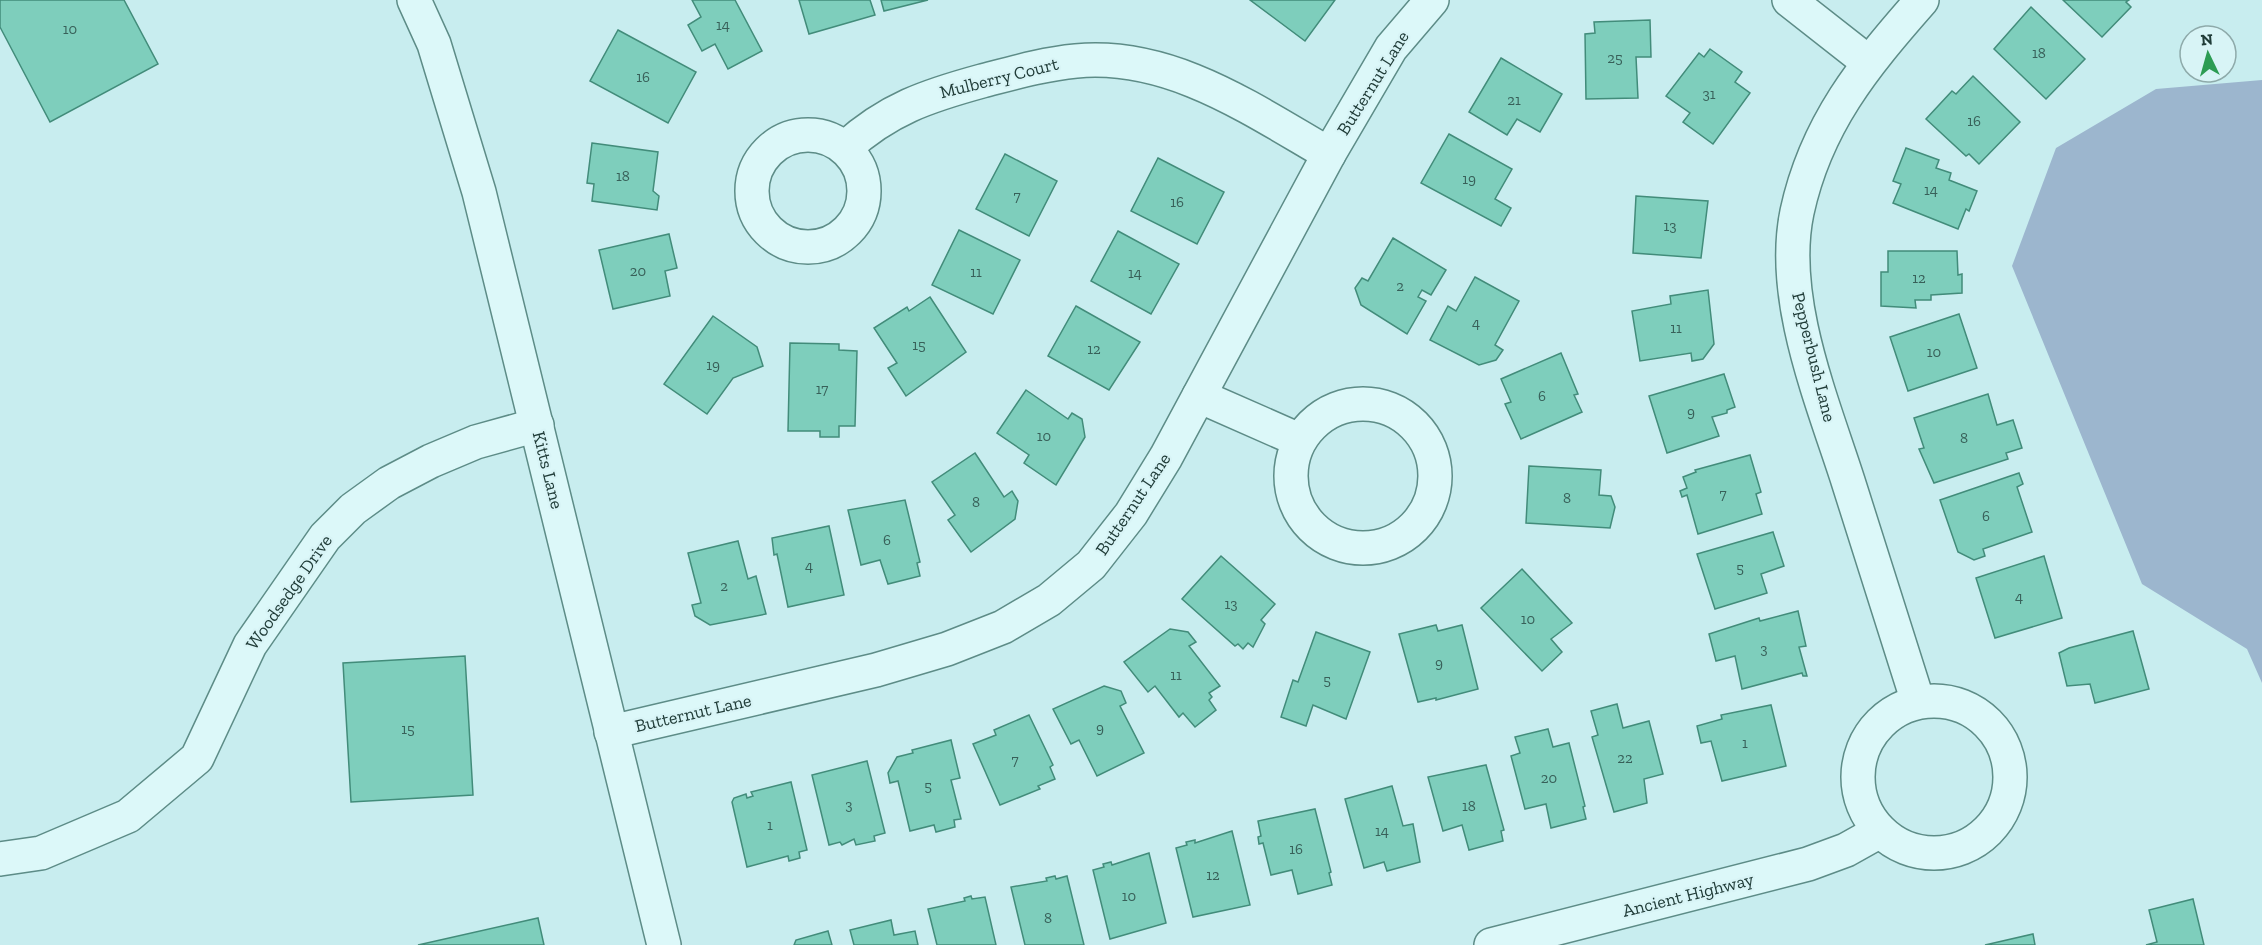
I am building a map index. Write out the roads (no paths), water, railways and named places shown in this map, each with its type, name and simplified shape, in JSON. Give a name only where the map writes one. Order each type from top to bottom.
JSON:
[{"type":"street","name":"Kitts Lane","points":[[414,0],[434,44],[456,110],[537,425],[664,945]]},
{"type":"street","name":"Butternut Lane","points":[[611,732],[876,670],[947,649],[1004,627],[1049,600],[1092,565],[1131,514],[1199,396],[1329,154],[1390,48],[1432,0]]},
{"type":"street","points":[[1789,0],[1868,62]]},
{"type":"street","name":"Pepperbush Lane","points":[[1918,702],[1818,384],[1801,322],[1793,266],[1797,213],[1812,162],[1837,110],[1868,62],[1922,0]]},
{"type":"street","name":"Mulberry Court","points":[[845,148],[893,111],[926,96],[1038,66],[1078,60],[1153,67],[1189,78],[1220,92],[1329,154]]},
{"type":"street","points":[[1199,396],[1299,440]]},
{"type":"street","points":[[1355,404],[1378,405],[1399,414],[1417,428],[1429,448],[1435,470],[1433,493],[1425,514],[1408,532],[1386,544],[1362,548],[1337,544],[1316,531],[1299,513],[1291,489],[1291,472],[1299,440],[1313,423],[1333,410],[1355,404]]},
{"type":"street","name":"Woodsedge Drive","points":[[0,859],[41,853],[128,816],[197,758],[250,645],[325,537],[353,509],[389,483],[431,462],[476,442],[537,425]]},
{"type":"street","points":[[1942,701],[1965,707],[1985,720],[2001,739],[2009,762],[2010,786],[2003,809],[1983,834],[1970,844],[1947,852],[1915,851],[1900,846],[1880,831],[1866,813],[1858,791],[1858,767],[1864,745],[1877,725],[1896,710],[1918,702],[1942,701]]},
{"type":"street","name":"Ancient Highway","points":[[1491,945],[1808,864],[1846,850],[1880,831]]}]
